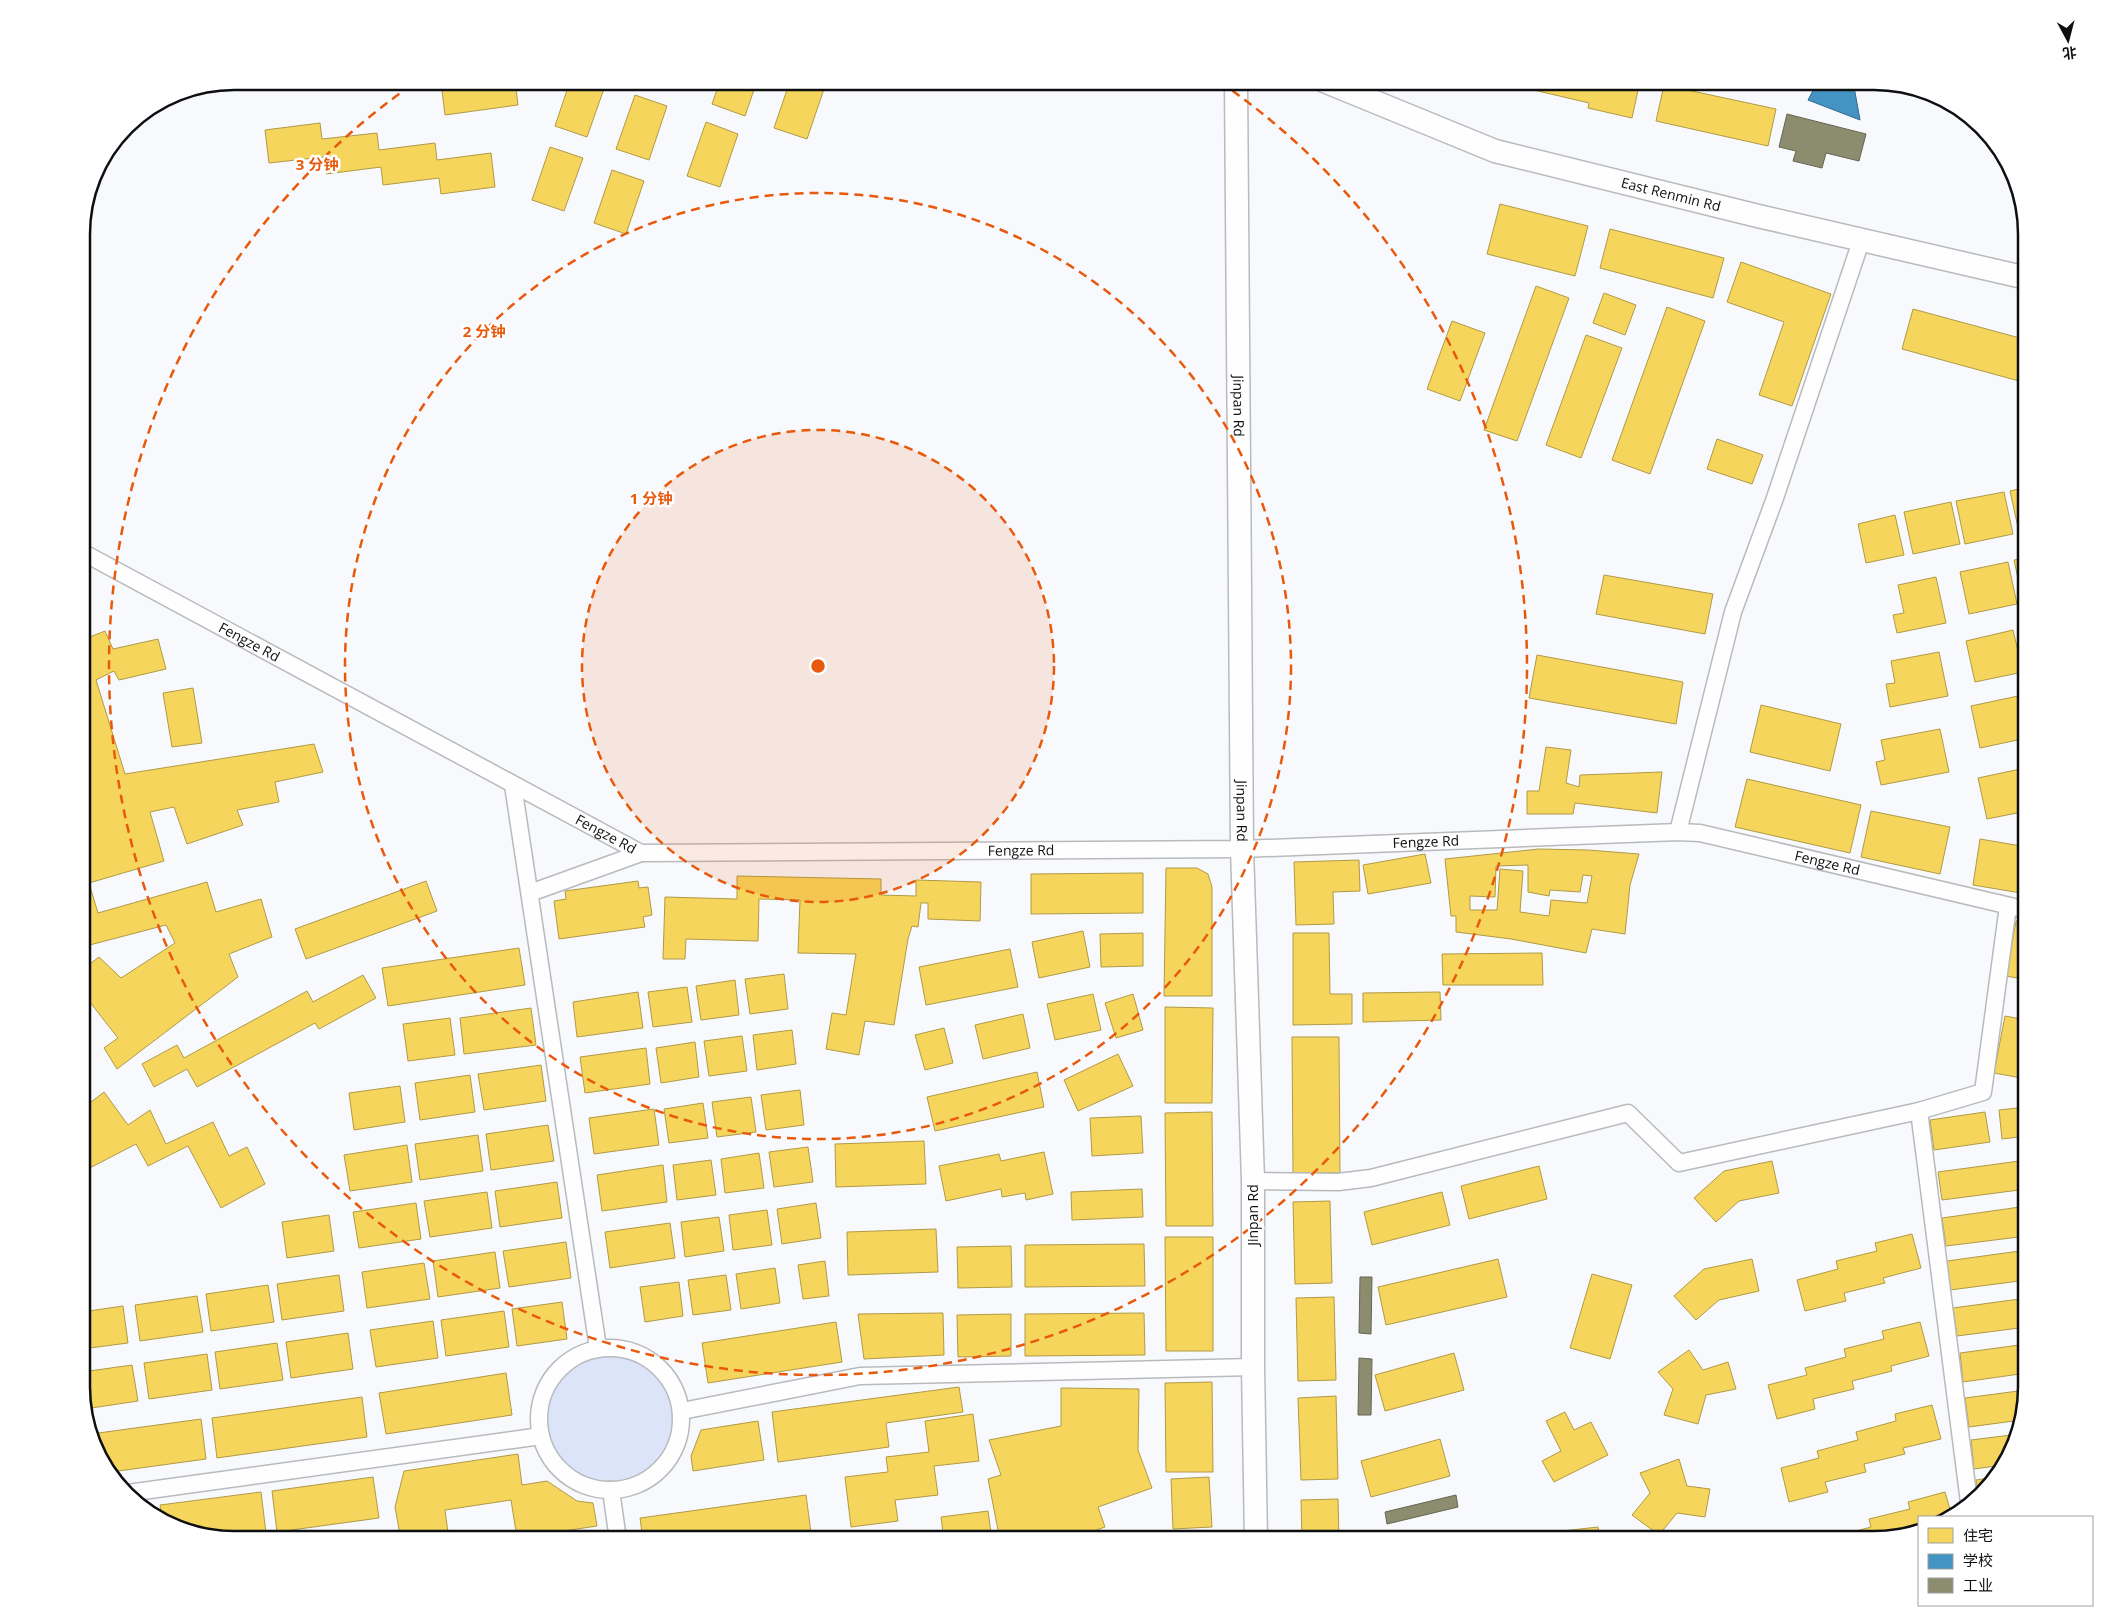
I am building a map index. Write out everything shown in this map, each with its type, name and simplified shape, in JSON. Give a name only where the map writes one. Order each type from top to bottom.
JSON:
[{"type":"main road","name":"Jinpan Rd","points":[[1236,90],[1242,849],[1253,1181],[1253,1367],[1256,1531]]},
{"type":"main road","name":"East Renmin Rd","points":[[1346,90],[1496,151],[1758,216],[1862,238],[2018,276]]},
{"type":"street","points":[[1678,832],[1733,612],[1775,498],[1862,238]]},
{"type":"street","name":"Fengze Rd","points":[[90,556],[641,853],[1242,849],[1678,832],[1700,833],[2018,908]]},
{"type":"street","points":[[513,785],[598,1348]]},
{"type":"street","points":[[530,894],[641,853]]},
{"type":"street","points":[[1253,1181],[1338,1182],[1371,1178],[1628,1113],[1679,1163],[1919,1111],[1983,1092],[2008,906]]},
{"type":"street","points":[[1919,1111],[1967,1496]]},
{"type":"street","points":[[598,1348],[621,1348],[644,1355],[662,1369],[676,1389],[682,1411],[680,1435],[671,1457],[655,1474],[634,1486],[611,1490],[588,1486],[566,1476],[550,1458],[541,1436],[538,1413],[544,1390],[557,1370],[576,1356],[598,1348]]},
{"type":"street","points":[[682,1411],[860,1376],[1253,1367]]},
{"type":"street","points":[[135,1492],[541,1436]]},
{"type":"street","points":[[611,1490],[617,1531]]},
{"type":"shaded area","points":[[610,1348],[624,1349],[637,1353],[660,1369],[676,1392],[680,1405],[680,1433],[676,1446],[660,1469],[637,1485],[624,1489],[610,1490],[596,1489],[583,1485],[560,1469],[544,1446],[540,1433],[539,1419],[540,1405],[544,1392],[560,1369],[583,1353],[596,1349]]},
{"type":"building: 住宅","points":[[442,90],[516,90],[518,105],[445,115]]},
{"type":"building: 住宅","points":[[567,90],[604,90],[587,137],[555,126]]},
{"type":"building: 住宅","points":[[717,90],[754,90],[745,116],[712,104]]},
{"type":"building: 住宅","points":[[787,90],[824,90],[807,139],[774,128]]},
{"type":"building: 住宅","points":[[1534,90],[1638,90],[1632,118],[1588,108],[1589,103]]},
{"type":"building: 住宅","points":[[1663,90],[1687,90],[1776,109],[1768,146],[1656,121]]},
{"type":"building: 住宅","points":[[635,95],[667,106],[649,160],[616,149]]},
{"type":"building: 住宅","points":[[706,122],[738,134],[720,187],[687,176]]},
{"type":"building: 住宅","points":[[320,123],[322,139],[377,133],[379,150],[435,143],[437,160],[491,153],[495,187],[441,194],[439,178],[383,185],[381,167],[326,174],[324,157],[269,163],[265,130]]},
{"type":"building: 住宅","points":[[550,147],[583,158],[564,211],[532,200]]},
{"type":"building: 住宅","points":[[612,170],[644,181],[626,234],[594,223]]},
{"type":"building: 住宅","points":[[1500,204],[1588,226],[1575,276],[1487,254]]},
{"type":"building: 住宅","points":[[1610,229],[1724,258],[1713,298],[1600,268]]},
{"type":"building: 住宅","points":[[1741,262],[1831,294],[1792,406],[1759,395],[1784,322],[1727,302]]},
{"type":"building: 住宅","points":[[1536,286],[1569,298],[1517,441],[1484,430]]},
{"type":"building: 住宅","points":[[1604,293],[1636,305],[1625,335],[1593,323]]},
{"type":"building: 住宅","points":[[1667,307],[1705,321],[1650,474],[1612,460]]},
{"type":"building: 住宅","points":[[1913,309],[2018,338],[2018,381],[1902,349]]},
{"type":"building: 住宅","points":[[1452,321],[1485,333],[1460,401],[1427,389]]},
{"type":"building: 住宅","points":[[1586,335],[1622,348],[1581,458],[1546,445]]},
{"type":"building: 住宅","points":[[1717,439],[1763,455],[1752,484],[1707,469]]},
{"type":"building: 住宅","points":[[2018,489],[2018,527],[2010,491]]},
{"type":"building: 住宅","points":[[2004,492],[2013,534],[1965,544],[1956,501]]},
{"type":"building: 住宅","points":[[1951,502],[1960,544],[1913,554],[1904,512]]},
{"type":"building: 住宅","points":[[1895,515],[1904,555],[1866,563],[1858,524]]},
{"type":"building: 住宅","points":[[2018,559],[2018,579],[2014,560]]},
{"type":"building: 住宅","points":[[2008,562],[2017,604],[1969,614],[1960,572]]},
{"type":"building: 住宅","points":[[1604,575],[1713,594],[1705,634],[1596,614]]},
{"type":"building: 住宅","points":[[1936,577],[1946,623],[1897,633],[1893,615],[1904,613],[1898,585]]},
{"type":"building: 住宅","points":[[2013,630],[2018,651],[2018,673],[1975,682],[1966,641]]},
{"type":"building: 住宅","points":[[105,631],[113,649],[158,639],[166,669],[119,680],[114,671],[96,680],[125,774],[314,744],[323,772],[275,782],[279,802],[237,810],[243,825],[187,844],[174,807],[150,812],[164,861],[90,883],[90,637]]},
{"type":"building: 住宅","points":[[1939,652],[1948,696],[1890,707],[1886,684],[1895,683],[1891,661]]},
{"type":"building: 住宅","points":[[1537,655],[1683,682],[1676,724],[1529,698]]},
{"type":"building: 住宅","points":[[193,688],[202,743],[172,747],[163,693]]},
{"type":"building: 住宅","points":[[2018,696],[2018,740],[1980,748],[1971,706]]},
{"type":"building: 住宅","points":[[1761,705],[1841,724],[1830,771],[1750,752]]},
{"type":"building: 住宅","points":[[1940,729],[1949,772],[1881,785],[1876,762],[1885,760],[1881,740]]},
{"type":"building: 住宅","points":[[1546,747],[1571,750],[1566,783],[1579,787],[1580,775],[1662,772],[1657,813],[1575,803],[1573,814],[1527,814],[1527,791],[1539,791]]},
{"type":"building: 住宅","points":[[2018,769],[2018,813],[1987,819],[1978,778]]},
{"type":"building: 住宅","points":[[1747,779],[1861,805],[1850,853],[1735,827]]},
{"type":"building: 住宅","points":[[1871,811],[1950,827],[1940,874],[1861,857]]},
{"type":"building: 住宅","points":[[1980,839],[2018,845],[2018,892],[1973,885]]},
{"type":"building: 住宅","points":[[1539,849],[1639,854],[1630,885],[1625,934],[1592,929],[1586,953],[1511,939],[1456,932],[1456,916],[1451,916],[1445,859]],"holes":[[[1528,865],[1528,892],[1549,896],[1550,890],[1580,892],[1583,875],[1592,876],[1587,903],[1551,900],[1549,916],[1520,912],[1523,871],[1500,869],[1497,910],[1470,910],[1470,896],[1495,897],[1496,866]]]},
{"type":"building: 住宅","points":[[1425,854],[1431,883],[1368,894],[1363,865]]},
{"type":"building: 住宅","points":[[1359,860],[1360,891],[1333,892],[1334,924],[1296,925],[1294,862]]},
{"type":"building: 住宅","points":[[1166,868],[1197,868],[1208,874],[1212,887],[1212,996],[1164,996]]},
{"type":"building: 住宅","points":[[1143,873],[1143,913],[1031,914],[1031,874]]},
{"type":"building: 住宅","points":[[737,876],[881,879],[881,895],[916,896],[916,880],[981,882],[980,921],[928,919],[928,903],[921,903],[918,927],[912,926],[908,939],[894,1025],[865,1021],[859,1055],[826,1049],[832,1013],[846,1015],[856,954],[798,953],[800,900],[759,899],[758,941],[686,939],[685,959],[663,959],[665,897],[737,899]]},
{"type":"building: 住宅","points":[[426,881],[437,911],[306,959],[295,929]]},
{"type":"building: 住宅","points":[[638,881],[639,888],[648,887],[652,915],[643,917],[645,927],[559,939],[554,901],[566,899],[565,891]]},
{"type":"building: 住宅","points":[[207,882],[216,912],[261,899],[272,937],[229,954],[238,977],[117,1069],[104,1048],[118,1038],[90,1002],[90,964],[99,957],[121,978],[175,943],[166,925],[90,945],[90,886],[98,913]]},
{"type":"building: 住宅","points":[[2016,921],[2018,921],[2018,978],[2006,976]]},
{"type":"building: 住宅","points":[[1083,931],[1090,967],[1039,978],[1032,942]]},
{"type":"building: 住宅","points":[[1143,933],[1143,966],[1101,967],[1100,934]]},
{"type":"building: 住宅","points":[[1293,933],[1329,933],[1330,994],[1352,994],[1352,1024],[1293,1025]]},
{"type":"building: 住宅","points":[[519,948],[525,985],[388,1006],[382,968]]},
{"type":"building: 住宅","points":[[1010,949],[1018,987],[926,1005],[919,967]]},
{"type":"building: 住宅","points":[[1542,953],[1543,985],[1443,985],[1442,954]]},
{"type":"building: 住宅","points":[[784,974],[788,1009],[750,1014],[745,979]]},
{"type":"building: 住宅","points":[[363,975],[376,998],[319,1029],[315,1023],[197,1087],[187,1069],[154,1087],[142,1064],[177,1045],[184,1058],[307,991],[313,1002]]},
{"type":"building: 住宅","points":[[735,980],[739,1015],[701,1020],[696,986]]},
{"type":"building: 住宅","points":[[687,987],[692,1022],[653,1027],[648,992]]},
{"type":"building: 住宅","points":[[638,992],[643,1028],[577,1037],[573,1002]]},
{"type":"building: 住宅","points":[[1440,992],[1441,1020],[1363,1022],[1363,993]]},
{"type":"building: 住宅","points":[[1093,994],[1101,1030],[1055,1040],[1047,1004]]},
{"type":"building: 住宅","points":[[1133,994],[1143,1030],[1116,1038],[1105,1003]]},
{"type":"building: 住宅","points":[[1165,1007],[1213,1008],[1212,1103],[1165,1103]]},
{"type":"building: 住宅","points":[[531,1008],[536,1045],[464,1054],[460,1018]]},
{"type":"building: 住宅","points":[[1023,1014],[1030,1048],[983,1059],[975,1025]]},
{"type":"building: 住宅","points":[[2005,1016],[2018,1018],[2018,1077],[1994,1073]]},
{"type":"building: 住宅","points":[[450,1018],[455,1055],[408,1061],[403,1024]]},
{"type":"building: 住宅","points":[[944,1028],[953,1063],[925,1070],[915,1035]]},
{"type":"building: 住宅","points":[[792,1030],[796,1064],[757,1070],[753,1035]]},
{"type":"building: 住宅","points":[[742,1036],[747,1071],[709,1076],[704,1041]]},
{"type":"building: 住宅","points":[[1292,1037],[1339,1037],[1340,1173],[1293,1173]]},
{"type":"building: 住宅","points":[[695,1042],[699,1077],[661,1083],[656,1048]]},
{"type":"building: 住宅","points":[[646,1048],[650,1084],[585,1093],[580,1057]]},
{"type":"building: 住宅","points":[[1118,1054],[1133,1086],[1078,1111],[1064,1080]]},
{"type":"building: 住宅","points":[[541,1065],[546,1101],[484,1110],[478,1074]]},
{"type":"building: 住宅","points":[[1037,1072],[1044,1107],[935,1131],[927,1097]]},
{"type":"building: 住宅","points":[[470,1075],[475,1112],[420,1120],[415,1083]]},
{"type":"building: 住宅","points":[[400,1086],[405,1122],[354,1130],[349,1093]]},
{"type":"building: 住宅","points":[[800,1090],[804,1125],[766,1130],[761,1095]]},
{"type":"building: 住宅","points":[[104,1092],[128,1125],[150,1110],[166,1144],[213,1122],[229,1156],[247,1147],[265,1184],[221,1208],[188,1146],[148,1166],[136,1144],[90,1168],[90,1103]]},
{"type":"building: 住宅","points":[[751,1097],[756,1132],[717,1137],[712,1102]]},
{"type":"building: 住宅","points":[[703,1103],[708,1138],[669,1143],[664,1109]]},
{"type":"building: 住宅","points":[[2018,1108],[2018,1137],[2002,1139],[1999,1110]]},
{"type":"building: 住宅","points":[[654,1109],[659,1145],[594,1154],[589,1118]]},
{"type":"building: 住宅","points":[[1212,1112],[1213,1226],[1166,1226],[1165,1113]]},
{"type":"building: 住宅","points":[[1985,1112],[1990,1142],[1934,1150],[1930,1120]]},
{"type":"building: 住宅","points":[[1141,1116],[1143,1153],[1092,1156],[1090,1118]]},
{"type":"building: 住宅","points":[[548,1125],[554,1161],[491,1170],[486,1134]]},
{"type":"building: 住宅","points":[[478,1135],[483,1171],[420,1180],[415,1144]]},
{"type":"building: 住宅","points":[[924,1141],[926,1184],[836,1187],[835,1144]]},
{"type":"building: 住宅","points":[[407,1145],[412,1182],[350,1191],[344,1155]]},
{"type":"building: 住宅","points":[[808,1147],[813,1182],[774,1187],[769,1152]]},
{"type":"building: 住宅","points":[[1044,1152],[1053,1194],[1026,1200],[1025,1193],[1002,1197],[1001,1189],[946,1201],[939,1166],[999,1154],[1001,1161]]},
{"type":"building: 住宅","points":[[759,1153],[764,1188],[725,1193],[721,1159]]},
{"type":"building: 住宅","points":[[711,1160],[716,1195],[677,1200],[673,1165]]},
{"type":"building: 住宅","points":[[1772,1161],[1779,1193],[1739,1201],[1716,1222],[1694,1198],[1724,1171]]},
{"type":"building: 住宅","points":[[2018,1161],[2018,1190],[1942,1200],[1938,1172]]},
{"type":"building: 住宅","points":[[663,1165],[667,1202],[602,1211],[597,1175]]},
{"type":"building: 住宅","points":[[1539,1166],[1547,1199],[1469,1219],[1461,1186]]},
{"type":"building: 住宅","points":[[557,1182],[562,1218],[500,1227],[495,1191]]},
{"type":"building: 住宅","points":[[1142,1189],[1143,1217],[1072,1220],[1071,1192]]},
{"type":"building: 住宅","points":[[487,1192],[492,1228],[430,1237],[424,1201]]},
{"type":"building: 住宅","points":[[1442,1192],[1450,1225],[1372,1245],[1364,1212]]},
{"type":"building: 住宅","points":[[1330,1201],[1332,1283],[1295,1284],[1293,1202]]},
{"type":"building: 住宅","points":[[416,1203],[421,1239],[359,1248],[353,1212]]},
{"type":"building: 住宅","points":[[816,1203],[821,1238],[782,1244],[777,1209]]},
{"type":"building: 住宅","points":[[2018,1207],[2018,1237],[1946,1246],[1942,1218]]},
{"type":"building: 住宅","points":[[767,1210],[772,1245],[733,1250],[729,1215]]},
{"type":"building: 住宅","points":[[329,1215],[334,1251],[287,1258],[282,1222]]},
{"type":"building: 住宅","points":[[719,1217],[724,1251],[685,1257],[681,1222]]},
{"type":"building: 住宅","points":[[670,1223],[675,1258],[610,1268],[605,1232]]},
{"type":"building: 住宅","points":[[936,1229],[938,1272],[848,1275],[847,1232]]},
{"type":"building: 住宅","points":[[1912,1234],[1921,1268],[1883,1278],[1885,1283],[1844,1293],[1846,1301],[1805,1311],[1797,1280],[1838,1269],[1836,1261],[1877,1251],[1875,1243]]},
{"type":"building: 住宅","points":[[1165,1237],[1213,1237],[1213,1351],[1166,1351]]},
{"type":"building: 住宅","points":[[566,1242],[571,1278],[509,1287],[503,1251]]},
{"type":"building: 住宅","points":[[1144,1244],[1145,1286],[1025,1287],[1025,1245]]},
{"type":"building: 住宅","points":[[1011,1246],[1012,1287],[958,1288],[957,1247]]},
{"type":"building: 住宅","points":[[2018,1251],[2018,1281],[1950,1290],[1947,1261]]},
{"type":"building: 住宅","points":[[495,1252],[500,1288],[438,1297],[433,1261]]},
{"type":"building: 住宅","points":[[1498,1259],[1507,1297],[1386,1325],[1378,1287]]},
{"type":"building: 住宅","points":[[1752,1259],[1759,1291],[1719,1300],[1696,1320],[1674,1296],[1704,1269]]},
{"type":"building: 住宅","points":[[825,1261],[829,1296],[803,1299],[798,1265]]},
{"type":"building: 住宅","points":[[424,1263],[430,1299],[367,1308],[362,1272]]},
{"type":"building: 住宅","points":[[775,1268],[780,1303],[741,1309],[736,1274]]},
{"type":"building: 住宅","points":[[1592,1274],[1632,1285],[1610,1359],[1570,1348]]},
{"type":"building: 住宅","points":[[339,1275],[344,1311],[282,1320],[277,1284]]},
{"type":"building: 住宅","points":[[726,1275],[731,1310],[693,1315],[688,1280]]},
{"type":"building: 住宅","points":[[679,1282],[683,1316],[645,1322],[640,1287]]},
{"type":"building: 住宅","points":[[268,1285],[274,1322],[211,1331],[206,1294]]},
{"type":"building: 住宅","points":[[197,1296],[203,1332],[140,1341],[135,1305]]},
{"type":"building: 住宅","points":[[1334,1297],[1336,1380],[1298,1381],[1296,1298]]},
{"type":"building: 住宅","points":[[2018,1299],[2018,1328],[1957,1336],[1953,1308]]},
{"type":"building: 住宅","points":[[562,1302],[567,1339],[517,1346],[512,1309]]},
{"type":"building: 住宅","points":[[123,1306],[128,1343],[90,1348],[90,1311]]},
{"type":"building: 住宅","points":[[504,1311],[509,1347],[446,1356],[441,1320]]},
{"type":"building: 住宅","points":[[943,1313],[944,1355],[864,1359],[858,1314]]},
{"type":"building: 住宅","points":[[1144,1313],[1145,1355],[1025,1356],[1025,1314]]},
{"type":"building: 住宅","points":[[1011,1314],[1011,1356],[958,1357],[957,1315]]},
{"type":"building: 住宅","points":[[433,1321],[438,1358],[376,1367],[370,1330]]},
{"type":"building: 住宅","points":[[836,1322],[842,1362],[708,1383],[702,1343]]},
{"type":"building: 住宅","points":[[1920,1322],[1929,1356],[1891,1366],[1892,1371],[1852,1381],[1854,1389],[1813,1399],[1815,1409],[1777,1419],[1768,1385],[1807,1375],[1805,1368],[1846,1357],[1844,1349],[1884,1339],[1882,1331]]},
{"type":"building: 住宅","points":[[348,1333],[353,1369],[291,1378],[286,1342]]},
{"type":"building: 住宅","points":[[277,1343],[283,1380],[220,1389],[215,1352]]},
{"type":"building: 住宅","points":[[2018,1345],[2018,1374],[1963,1382],[1960,1353]]},
{"type":"building: 住宅","points":[[1689,1350],[1703,1370],[1728,1362],[1736,1389],[1706,1395],[1698,1424],[1664,1415],[1673,1389],[1658,1372]]},
{"type":"building: 住宅","points":[[1454,1353],[1464,1390],[1385,1411],[1375,1375]]},
{"type":"building: 住宅","points":[[207,1354],[212,1390],[149,1399],[144,1363]]},
{"type":"building: 住宅","points":[[132,1365],[138,1401],[92,1408],[90,1371]]},
{"type":"building: 住宅","points":[[506,1373],[512,1415],[386,1434],[379,1393]]},
{"type":"building: 住宅","points":[[1212,1382],[1213,1472],[1166,1472],[1165,1383]]},
{"type":"building: 住宅","points":[[959,1387],[963,1412],[886,1423],[889,1447],[778,1462],[772,1412]]},
{"type":"building: 住宅","points":[[1061,1388],[1139,1389],[1138,1450],[1152,1488],[1098,1507],[1105,1527],[1094,1531],[998,1531],[988,1479],[1001,1475],[989,1440],[1061,1426]]},
{"type":"building: 住宅","points":[[2018,1391],[2014,1421],[1969,1427],[1965,1398]]},
{"type":"building: 住宅","points":[[1336,1396],[1338,1479],[1301,1480],[1298,1398]]},
{"type":"building: 住宅","points":[[362,1397],[367,1437],[217,1458],[212,1418]]},
{"type":"building: 住宅","points":[[1932,1405],[1941,1439],[1903,1448],[1905,1454],[1864,1464],[1866,1472],[1825,1482],[1828,1492],[1789,1502],[1781,1468],[1819,1458],[1817,1451],[1858,1440],[1856,1432],[1896,1421],[1895,1414]]},
{"type":"building: 住宅","points":[[1565,1412],[1574,1430],[1591,1422],[1608,1455],[1554,1482],[1542,1461],[1561,1451],[1546,1421]]},
{"type":"building: 住宅","points":[[973,1414],[979,1461],[934,1466],[938,1495],[895,1500],[898,1521],[851,1527],[845,1477],[888,1472],[886,1457],[929,1452],[925,1421]]},
{"type":"building: 住宅","points":[[201,1419],[206,1459],[117,1471],[109,1459],[98,1433]]},
{"type":"building: 住宅","points":[[758,1421],[764,1460],[693,1471],[691,1456],[701,1430]]},
{"type":"building: 住宅","points":[[2009,1435],[1994,1466],[1974,1469],[1971,1440]]},
{"type":"building: 住宅","points":[[1440,1439],[1450,1476],[1371,1497],[1361,1461]]},
{"type":"building: 住宅","points":[[518,1454],[522,1485],[547,1481],[577,1501],[593,1503],[597,1526],[564,1531],[516,1531],[511,1500],[445,1510],[448,1531],[399,1531],[395,1507],[404,1471]]},
{"type":"building: 住宅","points":[[1679,1459],[1687,1486],[1710,1489],[1705,1517],[1677,1513],[1662,1531],[1654,1531],[1632,1515],[1650,1493],[1640,1473]]},
{"type":"building: 住宅","points":[[373,1477],[379,1518],[277,1531],[272,1491]]},
{"type":"building: 住宅","points":[[1209,1477],[1212,1527],[1173,1529],[1171,1479]]},
{"type":"building: 住宅","points":[[1985,1479],[1977,1487],[1976,1480]]},
{"type":"building: 住宅","points":[[261,1492],[266,1531],[225,1531],[206,1528],[162,1512],[160,1505]]},
{"type":"building: 住宅","points":[[1945,1492],[1950,1509],[1938,1516],[1918,1516],[1918,1524],[1911,1526],[1893,1530],[1856,1531],[1871,1527],[1869,1519],[1910,1509],[1908,1502]]},
{"type":"building: 住宅","points":[[806,1495],[811,1531],[642,1531],[640,1518]]},
{"type":"building: 住宅","points":[[1338,1499],[1339,1531],[1302,1531],[1301,1500]]},
{"type":"building: 住宅","points":[[988,1511],[991,1531],[943,1531],[941,1517]]},
{"type":"building: 住宅","points":[[1598,1527],[1599,1531],[1562,1531]]},
{"type":"building: 学校","points":[[1813,90],[1855,90],[1860,120],[1808,100]]},
{"type":"building: 工业","points":[[1787,114],[1866,134],[1859,161],[1826,153],[1822,168],[1793,161],[1796,151],[1779,147]]},
{"type":"building: 工业","points":[[1360,1277],[1372,1277],[1371,1334],[1359,1333]]},
{"type":"building: 工业","points":[[1359,1358],[1372,1359],[1371,1415],[1358,1415]]},
{"type":"building: 工业","points":[[1456,1495],[1458,1507],[1387,1524],[1385,1512]]}]
